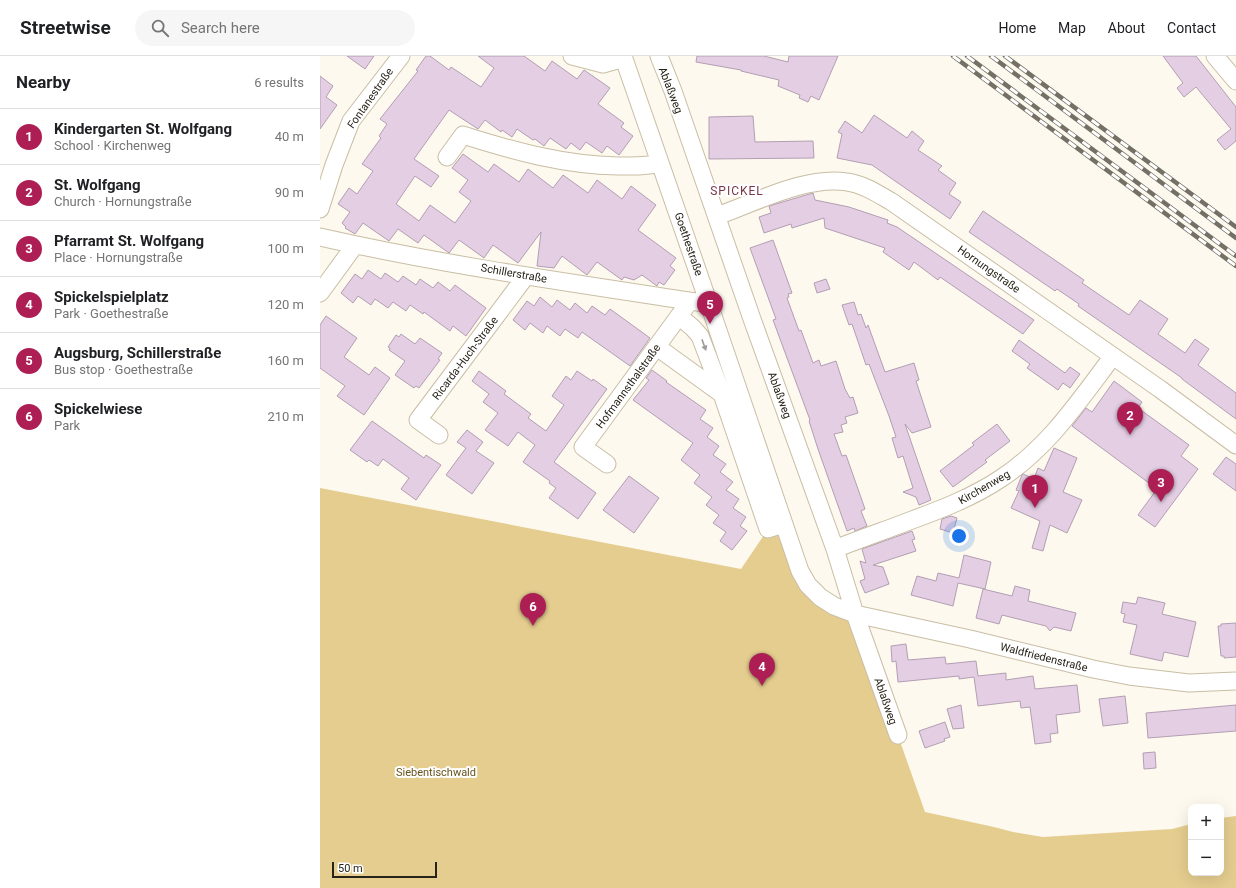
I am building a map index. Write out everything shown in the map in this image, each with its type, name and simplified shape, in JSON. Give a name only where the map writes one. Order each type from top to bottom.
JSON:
[{"type":"street","name":"Fontanestraße","points":[[320,209],[336,159],[351,121],[401,56]]},
{"type":"street","points":[[572,56],[603,64],[623,57]]},
{"type":"street","name":"Ablaßweg","points":[[659,56],[835,549],[855,614],[898,735]]},
{"type":"street","points":[[1215,56],[1236,81]]},
{"type":"street","name":"Goethestraße","points":[[623,57],[800,570],[808,585],[820,597],[844,610],[855,614]]},
{"type":"street","points":[[447,157],[463,135],[533,155],[593,166],[647,167],[660,163]]},
{"type":"street","name":"Hornungstraße","points":[[717,216],[803,185],[830,180],[848,182],[864,187],[892,202],[1113,356],[1236,445]]},
{"type":"street","name":"Schillerstraße","points":[[320,237],[355,245],[526,276],[709,304]]},
{"type":"street","points":[[320,293],[355,245]]},
{"type":"street","name":"Ricarda-Huch-Straße","points":[[439,435],[418,420],[526,276]]},
{"type":"street","name":"Hofmannsthalstraße","points":[[607,464],[583,447],[690,301]]},
{"type":"street","points":[[679,316],[700,336],[722,394],[768,529],[784,524]]},
{"type":"street","points":[[657,347],[722,394]]},
{"type":"street","name":"Kirchenweg","points":[[835,549],[942,509],[1000,480],[1027,459],[1064,421],[1113,356]]},
{"type":"street","name":"Waldfriedenstraße","points":[[855,614],[1129,676],[1189,683],[1236,681]]},
{"type":"green space","name":"Siebentischwald","points":[[320,488],[741,569],[768,529],[784,524],[800,570],[855,614],[925,812],[1013,832],[1043,837],[1172,829],[1188,825],[1188,876],[1224,876],[1224,818],[1236,816],[1236,888],[320,888]]},
{"type":"building","points":[[347,56],[374,56],[365,69]]},
{"type":"building","points":[[426,56],[430,56],[449,70],[451,67],[481,87],[494,68],[478,56],[524,56],[545,71],[552,61],[577,79],[584,70],[610,88],[598,104],[624,123],[621,127],[633,136],[619,155],[607,146],[602,153],[586,142],[580,150],[571,143],[566,149],[550,138],[544,146],[517,129],[512,137],[502,130],[501,132],[485,120],[478,129],[449,110],[414,159],[439,176],[431,187],[415,176],[396,204],[419,221],[430,205],[455,223],[471,201],[459,192],[468,180],[452,168],[463,154],[488,172],[494,164],[519,182],[528,169],[553,188],[563,175],[588,193],[597,180],[622,199],[631,186],[656,205],[638,230],[676,258],[670,266],[675,270],[664,285],[659,282],[657,286],[642,275],[634,280],[624,277],[622,280],[597,262],[587,275],[562,256],[554,268],[537,266],[541,232],[518,263],[493,245],[484,258],[459,240],[449,253],[424,235],[418,243],[398,229],[389,241],[363,223],[355,234],[345,228],[346,227],[342,223],[350,212],[338,204],[349,188],[357,194],[373,171],[362,164],[381,138],[379,136],[387,124],[380,119],[418,71],[416,70]]},
{"type":"building","points":[[697,56],[764,56],[788,62],[789,56],[838,56],[819,100],[811,96],[808,102],[799,98],[800,95],[778,86],[779,80],[741,70],[696,62]]},
{"type":"building","points":[[1163,56],[1196,56],[1236,107],[1236,141],[1225,150],[1217,140],[1231,129],[1196,87],[1184,97],[1177,88],[1183,83]]},
{"type":"building","points":[[320,76],[333,86],[326,97],[337,105],[320,129]]},
{"type":"building","points":[[874,115],[907,138],[912,131],[924,141],[918,150],[942,166],[938,170],[956,183],[949,194],[961,202],[950,219],[872,165],[837,158],[842,134],[838,132],[845,121],[862,133]]},
{"type":"building","points":[[753,116],[755,142],[813,141],[814,158],[709,159],[709,117]]},
{"type":"building","points":[[813,193],[815,200],[849,207],[888,220],[887,223],[897,227],[1034,320],[1023,334],[940,277],[938,280],[914,262],[909,270],[883,252],[885,248],[825,228],[824,218],[792,228],[791,224],[764,233],[759,217],[771,213],[769,206]]},
{"type":"building","points":[[983,211],[1084,280],[1082,283],[1129,315],[1140,300],[1168,319],[1158,334],[1185,353],[1195,339],[1209,349],[1198,365],[1236,393],[1236,419],[1182,378],[1078,306],[1079,304],[1057,289],[1055,291],[969,232]]},
{"type":"building","points":[[773,240],[792,293],[788,294],[789,297],[787,298],[813,363],[819,360],[821,366],[836,361],[845,389],[850,398],[853,397],[858,413],[845,417],[847,423],[841,425],[843,432],[834,434],[842,456],[846,455],[865,509],[861,511],[867,526],[855,531],[854,528],[847,531],[818,449],[809,421],[810,420],[773,320],[776,319],[750,248]]},
{"type":"building","points":[[368,270],[381,279],[385,273],[398,282],[403,276],[416,285],[420,279],[433,288],[438,282],[450,291],[455,285],[486,308],[466,336],[453,326],[450,331],[424,312],[423,314],[410,305],[406,311],[393,302],[388,308],[375,299],[371,305],[358,296],[353,303],[341,293],[355,274],[362,279]]},
{"type":"building","points":[[826,279],[830,289],[817,293],[814,283]]},
{"type":"building","points":[[540,297],[552,307],[557,300],[570,310],[575,303],[587,313],[592,306],[605,315],[610,309],[650,338],[630,366],[582,332],[578,338],[565,329],[560,336],[547,326],[543,333],[530,323],[525,330],[513,320],[527,301],[534,306]]},
{"type":"building","points":[[854,302],[858,315],[861,314],[866,328],[868,325],[885,372],[914,363],[919,380],[916,381],[931,427],[912,433],[905,424],[931,500],[919,505],[916,497],[903,492],[913,488],[903,456],[898,458],[892,438],[896,437],[889,416],[869,364],[866,365],[852,324],[849,325],[842,305]]},
{"type":"building","points":[[326,316],[357,338],[344,357],[369,375],[375,367],[390,378],[364,415],[337,396],[345,386],[320,368],[320,325]]},
{"type":"building","points":[[401,334],[415,344],[420,338],[442,353],[438,359],[440,360],[419,388],[416,386],[414,388],[395,375],[405,361],[389,350],[390,348],[388,347],[396,335],[399,337]]},
{"type":"building","points":[[1019,340],[1065,373],[1070,367],[1080,374],[1070,388],[1063,383],[1058,390],[1027,368],[1030,364],[1012,351]]},
{"type":"building","points":[[652,370],[667,381],[666,382],[706,410],[700,419],[713,428],[707,437],[719,446],[713,455],[726,464],[720,472],[733,482],[726,490],[739,499],[733,508],[746,517],[740,526],[747,531],[732,550],[720,541],[726,532],[713,523],[719,515],[706,505],[712,497],[694,483],[700,475],[681,460],[693,443],[633,400],[649,380],[646,378]]},
{"type":"building","points":[[479,371],[506,391],[504,394],[531,414],[528,418],[546,431],[564,405],[552,396],[566,376],[571,380],[577,371],[592,381],[593,379],[607,389],[554,462],[596,493],[578,519],[549,498],[556,488],[549,483],[550,481],[523,462],[535,445],[518,432],[508,446],[485,430],[498,413],[483,402],[489,394],[472,381]]},
{"type":"building","points":[[1114,381],[1142,402],[1138,408],[1189,445],[1181,456],[1198,469],[1155,527],[1138,515],[1157,489],[1072,426],[1086,408],[1092,412]]},
{"type":"building","points":[[372,421],[424,458],[426,455],[441,465],[416,500],[401,489],[409,478],[383,459],[378,466],[369,460],[367,462],[350,450]]},
{"type":"building","points":[[997,424],[1010,441],[985,460],[987,462],[953,487],[940,471],[974,445],[972,443]]},
{"type":"building","points":[[467,430],[483,442],[476,451],[494,463],[472,494],[446,475],[466,448],[457,442]]},
{"type":"building","points":[[1054,448],[1077,458],[1063,492],[1082,500],[1067,533],[1050,525],[1043,551],[1032,548],[1040,521],[1011,508],[1019,491],[1016,490],[1022,475],[1023,474],[1034,479],[1038,468],[1044,471]]},
{"type":"building","points":[[1226,457],[1236,464],[1236,491],[1213,474]]},
{"type":"building","points":[[629,476],[659,498],[634,533],[603,510]]},
{"type":"building","points":[[951,516],[957,518],[953,533],[940,529],[942,519]]},
{"type":"building","points":[[912,531],[915,539],[912,540],[916,551],[873,565],[883,567],[889,584],[865,593],[860,581],[865,579],[860,561],[866,563],[862,549]]},
{"type":"building","points":[[964,555],[991,562],[985,589],[958,583],[953,606],[911,595],[917,576],[936,581],[938,573],[959,578]]},
{"type":"building","points":[[1015,586],[1030,590],[1028,601],[1076,613],[1071,631],[1054,627],[1050,631],[1046,626],[1002,615],[999,624],[976,618],[983,589],[1012,596]]},
{"type":"building","points":[[1138,597],[1165,603],[1162,614],[1196,622],[1188,657],[1164,652],[1162,661],[1130,654],[1137,625],[1123,622],[1125,614],[1121,613],[1123,602],[1136,604]]},
{"type":"building","points":[[1236,623],[1236,657],[1224,658],[1224,656],[1221,656],[1218,626],[1221,626],[1221,624]]},
{"type":"building","points":[[906,644],[908,660],[945,657],[946,664],[976,661],[978,676],[1006,673],[1006,680],[1033,676],[1035,689],[1077,685],[1080,712],[1056,715],[1058,733],[1050,734],[1051,742],[1035,744],[1030,707],[1021,708],[1020,701],[978,706],[974,677],[959,679],[959,676],[898,682],[896,661],[892,662],[891,646]]},
{"type":"building","points":[[1125,696],[1128,723],[1103,726],[1099,699]]},
{"type":"building","points":[[961,705],[964,728],[953,729],[947,709]]},
{"type":"building","points":[[1236,705],[1236,731],[1148,738],[1146,713]]},
{"type":"building","points":[[945,722],[950,737],[944,739],[945,741],[925,748],[919,731]]},
{"type":"building","points":[[1155,752],[1156,768],[1144,769],[1143,753]]},
{"type":"railway","points":[[953,56],[1236,266]]},
{"type":"railway","points":[[967,56],[1236,256]]},
{"type":"railway","points":[[991,56],[1236,238]]},
{"type":"railway","points":[[1005,56],[1236,227]]},
{"type":"place","name":"Augsburg, Schillerstraße","points":[[710,324]]},
{"type":"place","name":"St. Wolfgang","points":[[1130,435]]},
{"type":"place","name":"Pfarramt St. Wolfgang","points":[[1161,502]]},
{"type":"place","name":"Kindergarten St. Wolfgang","points":[[1035,508]]},
{"type":"place","name":"Spickelwiese","points":[[533,626]]},
{"type":"place","name":"Spickelspielplatz","points":[[762,686]]},
{"type":"district","name":"SPICKEL","points":[[737,191]]}]
